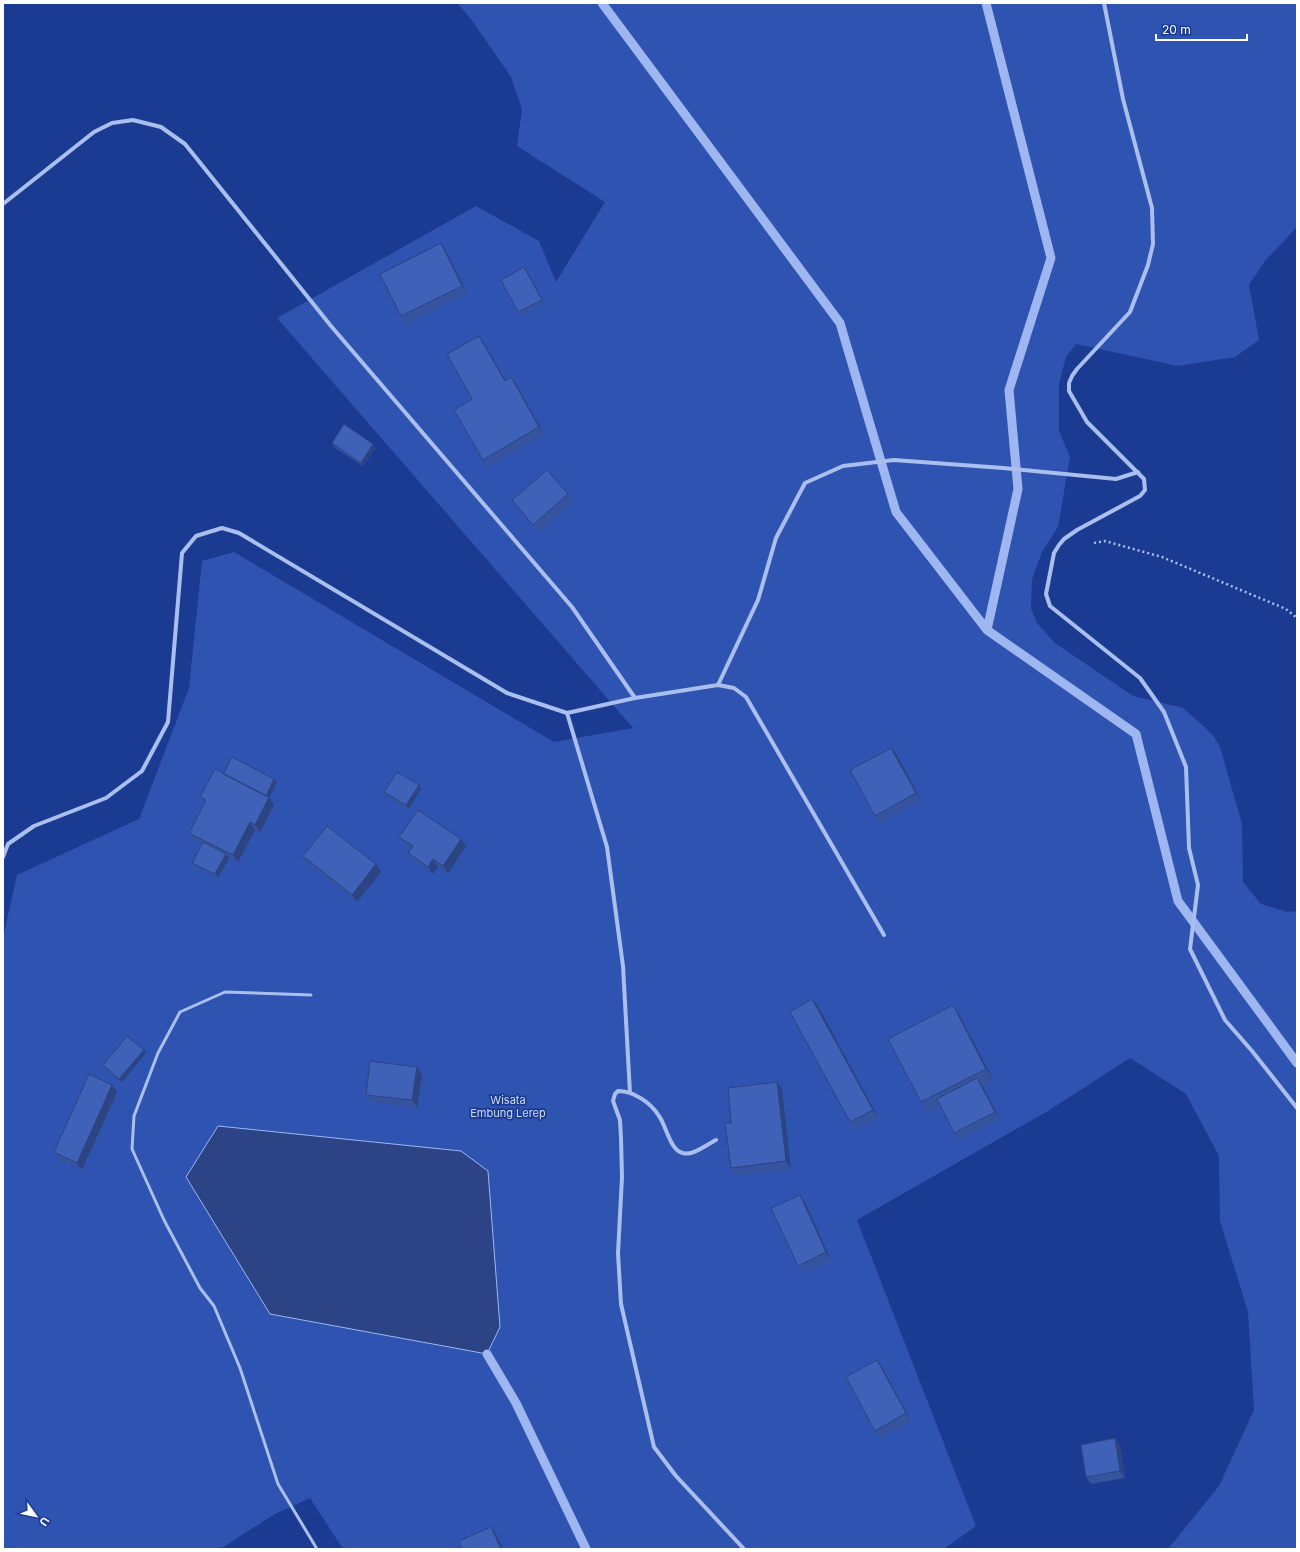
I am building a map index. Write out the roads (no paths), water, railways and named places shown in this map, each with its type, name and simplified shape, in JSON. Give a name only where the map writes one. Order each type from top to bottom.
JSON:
[{"type":"street","points":[[1104,3],[1123,100],[1152,208],[1153,244],[1148,266],[1130,312],[1077,368],[1069,383],[1070,391],[1088,422],[1130,467],[1138,472],[1145,484],[1145,490],[1140,496],[1076,530],[1064,539],[1054,553],[1046,594],[1050,606],[1140,678],[1164,712],[1186,767],[1189,848],[1198,885],[1190,949],[1225,1020],[1252,1051],[1297,1108]]},
{"type":"street","points":[[3,204],[94,132],[112,123],[134,120],[161,127],[185,144],[332,326],[572,607],[635,698]]},
{"type":"street","points":[[718,685],[758,600],[776,538],[805,483],[843,466],[894,460],[1035,470],[1116,479],[1138,472]]},
{"type":"street","points":[[3,857],[8,844],[34,826],[106,798],[142,771],[168,722],[182,553],[196,536],[222,528],[240,533],[507,693],[567,713],[635,698],[718,685],[734,688],[746,697],[884,935]]},
{"type":"street","points":[[567,713],[607,847],[623,966],[630,1093]]},
{"type":"street","points":[[716,1140],[692,1153],[679,1151],[673,1146],[660,1116],[640,1098],[630,1093],[618,1091],[615,1094],[613,1101],[620,1120],[622,1177],[618,1253],[621,1304],[654,1447],[676,1476],[744,1549]]},
{"type":"lane","points":[[311,995],[225,992],[180,1012],[158,1052],[134,1116],[132,1149],[164,1220],[200,1288],[214,1306],[240,1368],[278,1484],[317,1549]]},
{"type":"waterway","points":[[602,3],[840,323],[896,512],[987,630]]},
{"type":"waterway","points":[[986,3],[1051,258],[1009,390],[1018,489],[987,630],[1136,734],[1178,901],[1297,1063]]},
{"type":"waterway","points":[[487,1354],[516,1403],[586,1549]]},
{"type":"park label","name":"Wisata Embung Lerep","points":[[508,1106]]}]
